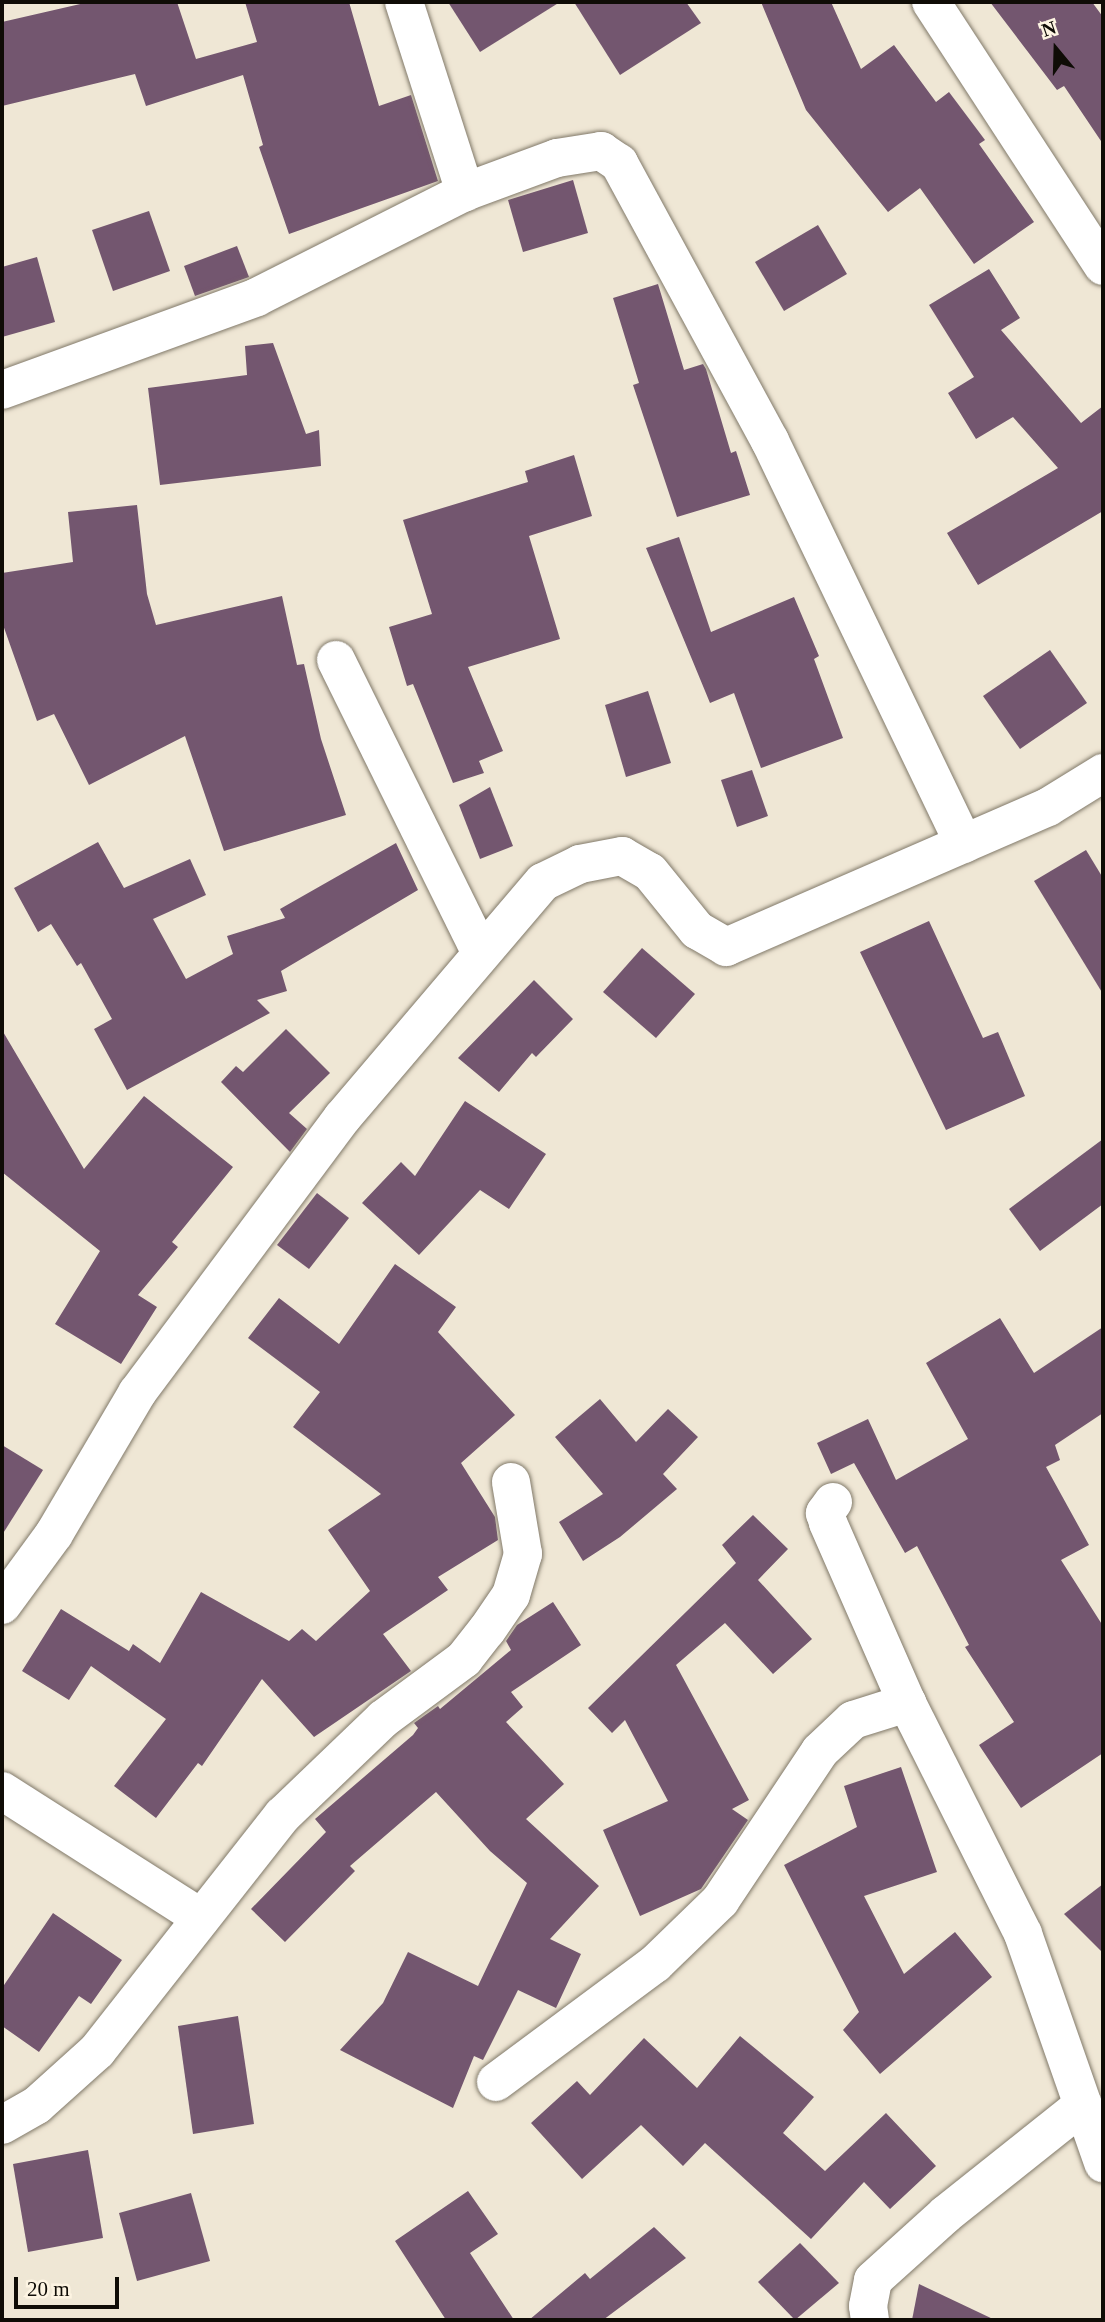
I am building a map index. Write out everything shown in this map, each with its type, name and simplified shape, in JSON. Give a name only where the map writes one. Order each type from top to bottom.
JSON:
[{"type":"street","points":[[404,2],[465,192]]},
{"type":"street","points":[[931,2],[1103,265]]},
{"type":"street","points":[[2,390],[257,297],[465,192],[557,158],[601,151],[619,163],[770,441],[964,844]]},
{"type":"street","points":[[336,660],[480,951]]},
{"type":"street","points":[[2,1605],[54,1534],[137,1393],[342,1118],[480,951],[542,882],[580,864],[622,856],[641,866],[697,930],[726,947],[1048,807],[1103,773]]},
{"type":"street","points":[[2,2125],[37,2105],[96,2051],[283,1815],[383,1719],[464,1659],[487,1630],[511,1595],[523,1554],[511,1482]]},
{"type":"street","points":[[833,1502],[825,1513],[828,1523],[907,1703],[1023,1934],[1103,2163]]},
{"type":"street","points":[[496,2082],[655,1964],[720,1901],[820,1751],[853,1720],[907,1703]]},
{"type":"street","points":[[2,1791],[201,1918]]},
{"type":"street","points":[[870,2320],[873,2280],[946,2214],[1083,2105]]},
{"type":"building","points":[[89,2],[177,2],[196,59],[257,42],[245,2],[349,2],[379,106],[411,95],[438,181],[289,234],[259,147],[263,145],[243,75],[146,106],[135,74],[2,106],[2,22]]},
{"type":"building","points":[[448,2],[560,2],[480,52]]},
{"type":"building","points":[[574,2],[686,2],[701,23],[620,75]]},
{"type":"building","points":[[761,2],[831,2],[861,69],[894,45],[936,102],[949,92],[985,140],[979,144],[1034,222],[974,264],[920,188],[888,212],[806,110]]},
{"type":"building","points":[[990,2],[1092,2],[1103,17],[1103,144],[1064,86],[1057,90]]},
{"type":"building","points":[[573,180],[588,233],[523,252],[508,200]]},
{"type":"building","points":[[149,211],[170,271],[113,291],[92,230]]},
{"type":"building","points":[[818,225],[847,274],[784,311],[755,262]]},
{"type":"building","points":[[237,246],[249,277],[195,296],[184,266]]},
{"type":"building","points":[[37,257],[55,322],[2,337],[2,267]]},
{"type":"building","points":[[989,269],[1020,318],[1001,330],[1081,423],[1103,406],[1103,511],[978,585],[947,533],[1058,468],[1013,417],[976,439],[948,393],[974,377],[929,305]]},
{"type":"building","points":[[658,284],[684,370],[703,364],[706,369],[731,453],[736,451],[750,495],[677,517],[633,385],[639,383],[613,298]]},
{"type":"building","points":[[273,343],[306,434],[319,430],[321,466],[160,485],[148,388],[247,375],[245,346]]},
{"type":"building","points":[[574,455],[592,516],[529,536],[560,639],[468,667],[503,751],[479,761],[484,773],[453,783],[413,684],[407,686],[389,627],[432,614],[403,520],[528,482],[525,471]]},
{"type":"building","points":[[137,505],[147,594],[156,625],[282,596],[297,665],[304,664],[321,739],[346,815],[224,851],[185,736],[89,785],[54,714],[37,721],[2,622],[2,573],[73,562],[68,512]]},
{"type":"building","points":[[679,537],[711,632],[794,597],[819,656],[814,659],[843,738],[761,768],[734,693],[710,703],[646,548]]},
{"type":"building","points":[[1050,650],[1087,703],[1020,749],[983,696]]},
{"type":"building","points":[[648,691],[671,763],[626,777],[605,705]]},
{"type":"building","points":[[752,770],[768,816],[737,827],[721,780]]},
{"type":"building","points":[[490,787],[513,846],[480,859],[459,805]]},
{"type":"building","points":[[98,842],[124,888],[190,859],[206,895],[153,919],[186,979],[233,954],[227,936],[285,918],[280,909],[396,843],[418,890],[281,971],[287,991],[257,1000],[270,1013],[127,1090],[94,1029],[112,1019],[81,963],[77,966],[51,924],[38,932],[14,888]]},
{"type":"building","points":[[1086,850],[1103,878],[1103,994],[1034,881]]},
{"type":"building","points":[[929,921],[983,1038],[998,1032],[1025,1096],[946,1130],[860,952]]},
{"type":"building","points":[[642,948],[695,994],[656,1038],[603,992]]},
{"type":"building","points":[[534,980],[573,1019],[536,1057],[532,1053],[499,1092],[458,1058]]},
{"type":"building","points":[[286,1029],[330,1073],[289,1113],[307,1129],[290,1152],[221,1082],[236,1066],[243,1072]]},
{"type":"building","points":[[2,1030],[84,1169],[144,1096],[233,1167],[172,1242],[178,1247],[138,1295],[157,1307],[121,1364],[55,1324],[100,1251],[2,1172]]},
{"type":"building","points":[[465,1101],[546,1154],[509,1209],[480,1190],[419,1255],[362,1203],[401,1162],[415,1176]]},
{"type":"building","points":[[1103,1139],[1103,1204],[1040,1251],[1009,1209]]},
{"type":"building","points":[[317,1193],[349,1218],[309,1269],[277,1245]]},
{"type":"building","points":[[395,1264],[456,1307],[438,1332],[515,1415],[461,1463],[495,1517],[498,1540],[438,1577],[448,1590],[383,1634],[411,1671],[314,1737],[262,1679],[202,1766],[198,1763],[156,1818],[114,1786],[166,1719],[91,1666],[69,1700],[22,1671],[61,1609],[129,1651],[133,1644],[160,1663],[201,1592],[289,1641],[302,1629],[316,1641],[370,1591],[328,1530],[381,1494],[293,1427],[320,1392],[248,1338],[279,1298],[339,1344]]},
{"type":"building","points":[[1000,1318],[1034,1373],[1103,1327],[1103,1413],[1055,1445],[1060,1460],[1046,1467],[1089,1545],[1061,1560],[1103,1626],[1103,1753],[1021,1808],[979,1745],[1014,1722],[965,1647],[969,1645],[917,1546],[905,1553],[854,1463],[831,1474],[817,1443],[868,1419],[896,1480],[968,1439],[926,1363]]},
{"type":"building","points":[[600,1399],[636,1442],[668,1409],[698,1437],[663,1474],[677,1489],[620,1537],[583,1561],[559,1522],[603,1494],[555,1437]]},
{"type":"building","points":[[2,1445],[43,1470],[2,1535]]},
{"type":"building","points":[[753,1515],[788,1549],[758,1580],[812,1639],[773,1674],[725,1623],[676,1665],[749,1800],[732,1809],[748,1820],[701,1889],[640,1916],[603,1830],[668,1801],[625,1720],[612,1733],[588,1708],[736,1563],[722,1545]]},
{"type":"building","points":[[553,1602],[581,1645],[511,1692],[523,1707],[506,1722],[564,1784],[526,1819],[599,1886],[550,1939],[581,1954],[556,2008],[518,1990],[483,2060],[474,2056],[453,2108],[340,2050],[383,2003],[408,1952],[478,1986],[527,1883],[490,1851],[436,1792],[350,1866],[355,1871],[285,1942],[251,1909],[326,1832],[315,1819],[413,1735],[418,1728],[414,1723],[438,1706],[440,1709],[511,1650],[506,1641],[517,1625]]},
{"type":"building","points":[[901,1767],[937,1872],[864,1896],[904,1974],[955,1932],[992,1977],[880,2074],[843,2030],[859,2012],[784,1865],[857,1827],[844,1786]]},
{"type":"building","points":[[1103,1884],[1103,1953],[1064,1914]]},
{"type":"building","points":[[53,1913],[122,1960],[91,2004],[79,1996],[39,2052],[2,2026],[2,1988]]},
{"type":"building","points":[[238,2016],[254,2124],[193,2134],[178,2026]]},
{"type":"building","points":[[740,2036],[814,2097],[783,2133],[825,2171],[886,2113],[936,2166],[890,2209],[864,2182],[811,2239],[705,2143],[683,2166],[641,2125],[582,2179],[531,2123],[577,2081],[590,2095],[644,2038],[697,2088]]},
{"type":"building","points":[[88,2150],[103,2238],[28,2252],[13,2164]]},
{"type":"building","points":[[468,2191],[498,2234],[470,2253],[514,2320],[446,2320],[395,2241]]},
{"type":"building","points":[[191,2193],[210,2261],[137,2281],[119,2213]]},
{"type":"building","points":[[654,2227],[686,2258],[603,2320],[529,2320],[585,2273],[590,2279]]},
{"type":"building","points":[[800,2243],[839,2283],[795,2320],[758,2282]]},
{"type":"building","points":[[919,2284],[995,2320],[912,2320]]}]
